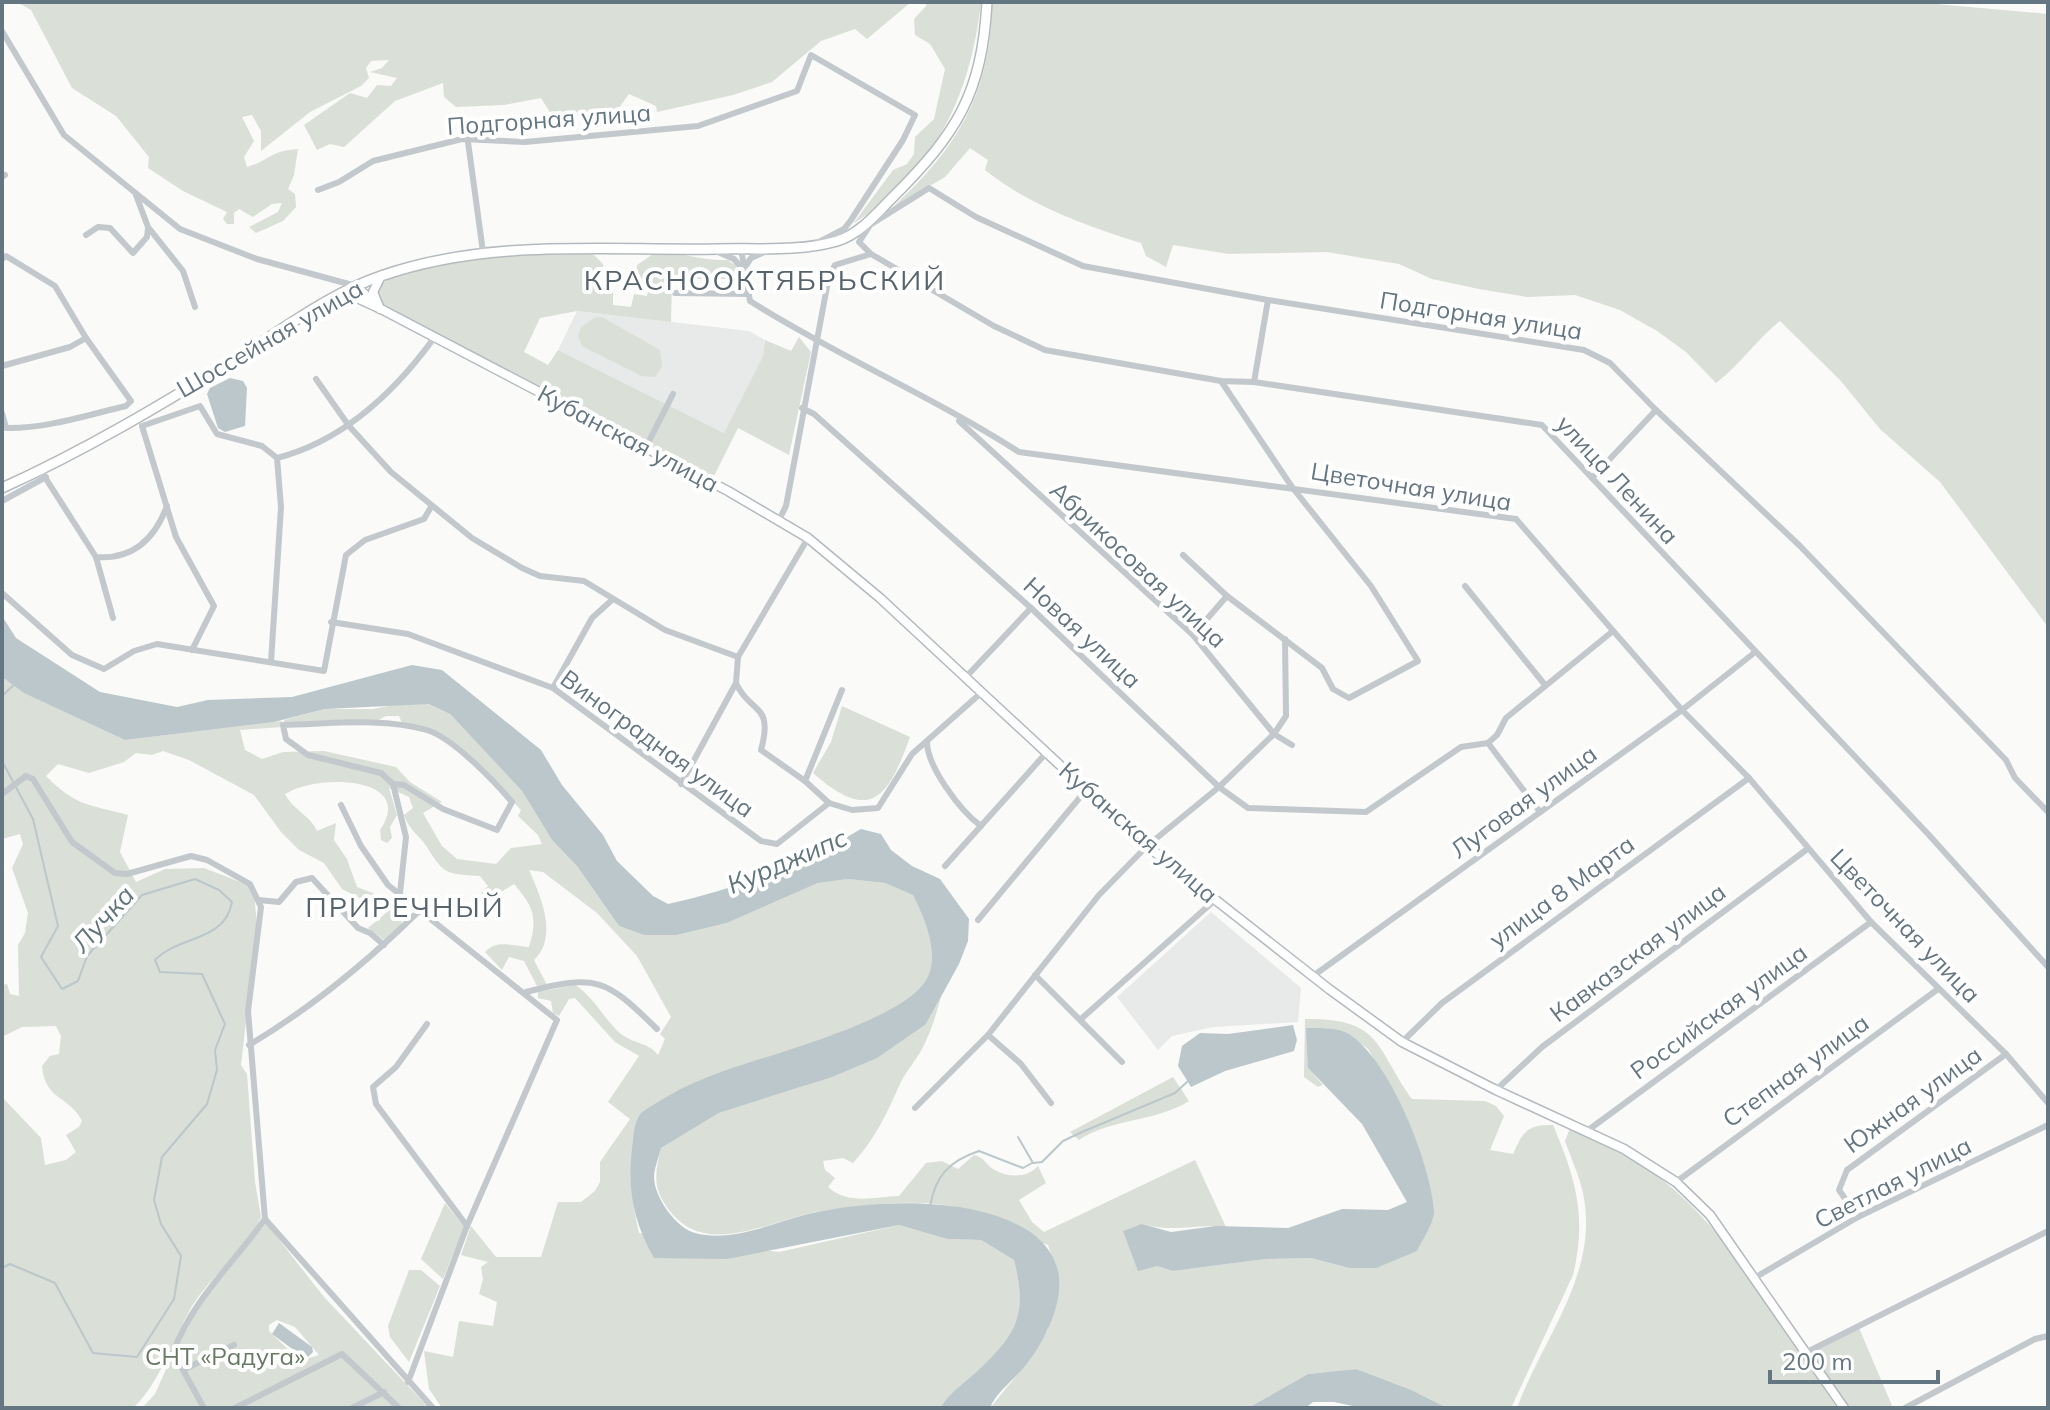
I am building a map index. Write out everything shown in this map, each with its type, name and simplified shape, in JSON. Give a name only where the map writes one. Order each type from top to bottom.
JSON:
[{"type":"main road","name":"Шоссейная улица","points":[[2,488],[43,474],[334,297],[381,276],[483,252],[778,248],[846,238],[869,221],[946,140],[963,111],[975,81],[987,2]]},
{"type":"main road","points":[[381,276],[373,294],[381,309]]},
{"type":"main road","points":[[356,286],[381,309]]},
{"type":"main road","points":[[334,297],[355,297],[381,309]]},
{"type":"main road","name":"Кубанская улица","points":[[381,309],[808,538],[880,598],[1147,846],[1313,976],[1402,1042],[1635,1155],[1676,1182],[1710,1215],[1756,1277],[1844,1408]]},
{"type":"street","points":[[2,31],[64,135],[180,229],[257,259],[356,286]]},
{"type":"street","name":"Подгорная улица","points":[[318,190],[339,182],[373,161],[462,139],[468,142],[625,134],[698,126],[797,91],[811,55],[915,115],[903,140],[851,220],[844,229],[816,244]]},
{"type":"street","points":[[468,142],[483,252]]},
{"type":"street","name":"Подгорная улица","points":[[871,254],[859,242],[870,225],[929,188],[976,217],[1083,266],[1268,300],[1584,350],[1610,363],[1850,596],[2006,760],[2015,778],[2048,812]]},
{"type":"street","points":[[135,193],[148,227],[179,263],[195,307]]},
{"type":"street","points":[[86,235],[98,227],[110,228],[133,253],[147,237],[148,227]]},
{"type":"street","points":[[743,270],[751,258],[778,248]]},
{"type":"street","points":[[709,249],[728,256],[743,270]]},
{"type":"street","points":[[675,293],[747,294],[741,249]]},
{"type":"street","points":[[779,520],[786,506],[814,340],[835,265],[871,254]]},
{"type":"street","name":"улица Ленина","points":[[871,254],[994,326],[1045,350],[1221,381],[1254,382],[1534,421],[1555,436],[1754,653],[1929,835],[2048,967]]},
{"type":"street","points":[[2,259],[6,256],[55,286],[86,338],[131,401],[126,406],[79,418],[19,428],[6,428],[2,413]]},
{"type":"street","name":"Цветочная улица","points":[[747,294],[750,301],[814,340],[1019,452],[1516,519],[1682,710],[1749,778],[1806,850],[1871,922],[2006,1054],[2048,1103]]},
{"type":"street","points":[[1254,382],[1268,300]]},
{"type":"street","points":[[2,366],[70,347],[86,338]]},
{"type":"street","points":[[277,458],[305,451],[349,426],[384,397],[434,338]]},
{"type":"street","points":[[316,379],[349,426],[391,472],[431,507],[522,568],[540,576],[584,581],[665,630],[738,657]]},
{"type":"street","points":[[1183,555],[1227,596],[1322,668],[1333,689],[1349,698],[1418,661],[1371,586],[1292,487],[1221,381]]},
{"type":"street","points":[[645,449],[673,394]]},
{"type":"street","points":[[142,426],[200,406],[217,434],[262,446],[277,458],[281,507],[271,662]]},
{"type":"street","name":"Новая улица","points":[[802,408],[814,414],[1031,608],[1219,787],[1248,808],[1366,812],[1461,747],[1488,743]]},
{"type":"street","points":[[1592,478],[1656,410]]},
{"type":"street","points":[[139,415],[176,537],[214,606],[192,650]]},
{"type":"street","name":"Абрикосовая улица","points":[[954,415],[1193,635],[1274,734],[1292,745]]},
{"type":"street","points":[[2,501],[43,474],[96,557],[113,618]]},
{"type":"street","points":[[96,557],[112,559],[141,545],[157,533],[167,506]]},
{"type":"street","points":[[2,593],[72,655],[104,669],[134,651],[157,644],[324,671],[328,664],[331,622],[346,555],[365,540],[424,519],[431,507]]},
{"type":"street","points":[[681,784],[736,683],[738,657],[808,538]]},
{"type":"street","points":[[1465,586],[1545,685]]},
{"type":"street","points":[[1193,635],[1227,596]]},
{"type":"street","points":[[553,688],[592,618],[613,599]]},
{"type":"street","points":[[965,678],[1031,608]]},
{"type":"street","name":"Виноградная улица","points":[[331,622],[408,634],[553,688],[761,841],[777,844],[829,803]]},
{"type":"street","points":[[1540,812],[1488,743],[1497,735],[1506,718],[1613,631]]},
{"type":"street","points":[[915,1108],[988,1035],[1099,895],[1147,846],[1219,787],[1274,734],[1286,716],[1285,639]]},
{"type":"street","name":"Луговая улица","points":[[1313,976],[1682,710],[1754,653]]},
{"type":"street","points":[[736,683],[763,717],[765,735],[761,750],[805,781],[829,803],[852,810],[878,808],[904,765],[981,693]]},
{"type":"street","points":[[805,781],[842,690]]},
{"type":"street","points":[[393,784],[404,785],[443,809],[497,830],[512,802],[493,779],[458,748],[429,731],[386,724],[283,725],[286,739],[308,755],[381,773],[393,784],[406,837],[400,894]]},
{"type":"street","points":[[927,742],[931,761],[955,802],[981,826]]},
{"type":"street","points":[[945,866],[1047,752]]},
{"type":"street","points":[[2,794],[26,776],[33,779],[72,842],[115,873],[127,874],[185,857],[207,860],[250,884],[261,907],[248,1011],[265,1219],[433,1408]]},
{"type":"street","name":"улица 8 Марта","points":[[1402,1042],[1442,1003],[1749,778]]},
{"type":"street","points":[[978,920],[1086,790]]},
{"type":"street","points":[[341,805],[361,846],[388,885],[526,992],[557,1020],[467,1226],[408,1382]]},
{"type":"street","name":"Кавказская улица","points":[[1496,1090],[1542,1047],[1806,850]]},
{"type":"street","points":[[258,900],[279,902],[296,882],[312,878],[358,928],[384,945]]},
{"type":"street","points":[[1081,1019],[1215,900]]},
{"type":"street","points":[[249,1045],[307,1010],[419,911]]},
{"type":"street","name":"Российская улица","points":[[1587,1131],[1871,922]]},
{"type":"street","points":[[1035,975],[1122,1062]]},
{"type":"street","points":[[526,992],[583,980],[605,984],[657,1029]]},
{"type":"street","name":"Степная улица","points":[[1676,1182],[1938,989]]},
{"type":"street","points":[[427,1024],[396,1067],[373,1087],[376,1104],[467,1226]]},
{"type":"street","points":[[988,1035],[1021,1064],[1051,1103]]},
{"type":"street","name":"Южная улица","points":[[1858,1217],[1839,1190],[1847,1170],[2006,1054]]},
{"type":"street","name":"Светлая улица","points":[[1756,1277],[1858,1217],[2048,1125]]},
{"type":"street","points":[[204,1408],[173,1352],[184,1324],[211,1283],[236,1260],[265,1219]]},
{"type":"street","points":[[1807,1352],[2048,1231]]},
{"type":"street","points":[[1905,1408],[2035,1339],[2048,1336]]},
{"type":"street","points":[[185,1369],[234,1345]]},
{"type":"street","points":[[235,1408],[342,1354],[399,1408]]},
{"type":"street","points":[[352,1408],[384,1392]]},
{"type":"shaded area","points":[[577,311],[749,331],[765,340],[763,356],[724,433],[558,350]]},
{"type":"shaded area","points":[[230,378],[243,381],[247,388],[245,426],[225,432],[218,428],[207,394],[210,388]]},
{"type":"shaded area","name":"Курджипс","points":[[2,616],[16,638],[100,692],[177,707],[208,700],[292,697],[412,665],[442,670],[541,750],[562,785],[603,835],[617,861],[653,896],[668,904],[768,874],[861,829],[881,834],[891,850],[912,866],[940,879],[969,919],[968,941],[959,964],[926,1024],[877,1058],[832,1077],[719,1113],[661,1148],[654,1174],[655,1185],[662,1202],[681,1225],[695,1233],[709,1235],[738,1234],[832,1209],[885,1204],[914,1203],[968,1209],[1016,1224],[1045,1245],[1059,1277],[1054,1313],[1032,1357],[990,1408],[940,1408],[1001,1347],[1016,1323],[1020,1296],[1014,1260],[981,1240],[947,1239],[899,1225],[727,1259],[654,1258],[637,1219],[631,1192],[631,1164],[634,1130],[641,1113],[696,1082],[862,1023],[892,1009],[915,993],[928,976],[932,956],[925,924],[913,895],[885,883],[848,879],[818,883],[727,923],[677,935],[644,935],[619,926],[577,866],[552,840],[522,791],[450,714],[428,704],[325,709],[274,722],[125,740],[24,693],[2,677]]},
{"type":"shaded area","points":[[1211,912],[1301,988],[1298,1022],[1213,1027],[1172,1036],[1158,1050],[1117,997]]},
{"type":"shaded area","points":[[1293,1025],[1297,1040],[1294,1051],[1225,1071],[1191,1087],[1178,1066],[1182,1046],[1200,1033],[1228,1034]]},
{"type":"shaded area","points":[[1306,1028],[1344,1032],[1364,1047],[1379,1066],[1406,1115],[1425,1167],[1434,1211],[1417,1251],[1376,1268],[1349,1268],[1311,1258],[1266,1259],[1173,1271],[1157,1266],[1138,1271],[1123,1231],[1142,1224],[1171,1232],[1216,1226],[1288,1228],[1342,1209],[1388,1210],[1407,1202],[1362,1124],[1308,1068]]},
{"type":"shaded area","points":[[279,1323],[312,1347],[313,1352],[306,1359],[272,1334]]},
{"type":"shaded area","points":[[1356,1369],[1447,1408],[1362,1408],[1334,1402],[1313,1402],[1305,1408],[1248,1408],[1308,1374]]},
{"type":"green space","points":[[17,2],[911,2],[867,39],[855,29],[821,41],[772,82],[733,95],[657,112],[656,106],[629,94],[616,112],[638,111],[632,119],[551,114],[541,98],[504,105],[456,107],[444,97],[443,83],[395,101],[344,147],[330,144],[317,150],[304,125],[350,93],[367,98],[377,85],[391,86],[397,78],[370,72],[382,68],[389,60],[371,61],[366,68],[369,78],[361,86],[310,112],[261,151],[261,131],[252,115],[242,117],[254,141],[244,157],[247,167],[275,154],[298,149],[294,175],[288,189],[295,194],[296,207],[283,221],[256,233],[249,227],[278,212],[282,203],[272,204],[253,217],[239,209],[234,213],[234,224],[227,224],[223,219],[227,212],[183,191],[148,168],[149,157],[116,116],[72,88],[31,10]]},
{"type":"green space","points":[[922,2],[981,2],[968,70],[944,129],[927,155],[882,203],[853,224],[893,170],[907,164],[914,154],[915,137],[934,119],[945,69],[930,44],[915,35],[914,19],[927,5]]},
{"type":"green space","points":[[992,2],[1913,2],[2048,14],[2048,627],[1940,482],[1880,429],[1840,380],[1780,321],[1716,383],[1686,352],[1657,331],[1620,310],[1575,295],[1527,297],[1479,289],[1432,279],[1399,264],[1327,252],[1229,254],[1173,245],[1166,267],[1146,256],[1141,243],[1080,222],[1020,194],[985,170],[988,160],[970,148],[945,177],[892,208],[936,163],[966,117],[985,65]]},
{"type":"green space","points":[[656,252],[728,260],[736,266],[738,279],[672,279],[671,322],[577,311],[540,318],[524,352],[548,365],[558,350],[724,433],[763,356],[765,340],[791,351],[799,337],[811,352],[789,455],[738,428],[713,478],[383,307],[376,292],[388,280],[410,270],[439,264],[506,256],[584,253],[594,255],[603,264],[603,276],[595,278],[595,289],[613,290],[613,305],[631,307],[634,294],[647,296],[650,283],[642,281],[639,290],[636,289],[637,265]]},
{"type":"green space","points":[[596,317],[602,317],[660,350],[662,367],[655,377],[642,376],[582,346],[578,336],[581,327]]},
{"type":"green space","points":[[2,677],[25,693],[125,740],[282,721],[282,727],[240,730],[245,750],[262,759],[283,752],[324,751],[396,767],[410,782],[442,802],[423,813],[442,846],[457,859],[496,864],[511,848],[542,844],[538,835],[518,816],[521,810],[459,746],[402,723],[399,716],[386,716],[377,721],[284,724],[284,720],[325,709],[427,704],[450,714],[522,791],[552,840],[577,866],[619,926],[644,935],[677,935],[727,923],[818,883],[848,879],[885,883],[914,895],[929,935],[932,956],[928,976],[915,993],[862,1024],[696,1082],[641,1114],[632,1173],[639,1233],[779,1252],[899,1225],[947,1239],[981,1240],[1014,1260],[1020,1296],[1016,1323],[1010,1335],[940,1408],[442,1408],[429,1389],[424,1351],[453,1357],[459,1321],[493,1326],[497,1302],[479,1294],[483,1279],[481,1267],[488,1262],[461,1255],[471,1226],[496,1257],[541,1257],[558,1202],[581,1202],[595,1191],[600,1182],[600,1162],[630,1119],[608,1102],[639,1056],[615,1042],[575,998],[569,999],[559,1016],[553,1013],[551,1001],[538,998],[538,992],[575,985],[589,996],[618,1032],[651,1048],[658,1055],[665,1039],[660,1034],[671,1017],[637,956],[597,913],[543,872],[529,870],[542,903],[546,928],[541,950],[534,960],[547,985],[537,986],[524,961],[509,957],[502,970],[485,952],[500,944],[529,947],[533,928],[530,906],[514,884],[489,899],[481,893],[488,886],[480,876],[453,873],[443,868],[406,820],[404,815],[413,808],[409,797],[389,788],[397,815],[390,827],[392,838],[387,843],[381,840],[380,830],[388,812],[385,799],[375,789],[358,784],[319,783],[285,794],[317,831],[336,823],[334,840],[347,859],[357,887],[398,903],[402,925],[384,940],[368,928],[387,912],[342,889],[324,863],[299,850],[281,832],[254,795],[189,760],[163,751],[152,755],[136,753],[124,762],[89,773],[58,764],[46,776],[75,799],[128,815],[120,852],[136,882],[165,869],[204,868],[248,885],[254,893],[257,926],[241,1065],[247,1074],[255,1182],[261,1217],[247,1241],[192,1306],[159,1373],[133,1408],[2,1408],[2,1097],[41,1138],[45,1165],[66,1160],[76,1152],[66,1135],[79,1127],[82,1121],[53,1092],[44,1077],[42,1066],[50,1056],[59,1054],[61,1036],[56,1026],[22,1027],[2,1037],[2,985],[7,984],[10,994],[19,996],[18,945],[25,933],[28,913],[12,868],[23,844],[20,834],[2,839]]},
{"type":"green space","points":[[842,706],[910,737],[894,776],[875,797],[863,800],[850,797],[833,789],[813,773],[831,742]]},
{"type":"green space","points":[[941,997],[925,1043],[901,1081],[868,1145],[853,1163],[843,1158],[823,1161],[825,1170],[835,1178],[828,1187],[836,1193],[862,1199],[899,1196],[926,1163],[942,1161],[958,1169],[974,1155],[1006,1174],[1023,1175],[1038,1166],[1046,1183],[1019,1200],[1032,1222],[1044,1232],[1195,1160],[1226,1227],[1165,1228],[1142,1224],[1157,1266],[1173,1271],[1266,1259],[1311,1258],[1349,1268],[1417,1251],[1424,1163],[1389,1084],[1368,1049],[1347,1033],[1326,1028],[1308,1068],[1323,1085],[1318,1087],[1304,1077],[1305,1019],[1330,1020],[1363,1030],[1382,1051],[1412,1099],[1485,1101],[1496,1106],[1504,1116],[1490,1150],[1513,1154],[1527,1131],[1537,1126],[1553,1125],[1577,1198],[1577,1254],[1573,1275],[1511,1408],[1447,1408],[1356,1369],[1308,1374],[1248,1408],[990,1408],[1026,1364],[1048,1330],[1059,1277],[1048,1245],[970,1212],[930,1203],[880,1204],[816,1212],[738,1233],[719,1235],[684,1225],[669,1210],[656,1180],[661,1148],[719,1113],[804,1086],[926,1024]]},
{"type":"green space","points":[[1173,1077],[1189,1101],[1163,1113],[1105,1128],[1079,1140],[1070,1132]]},
{"type":"green space","points":[[1570,1128],[1648,1170],[1695,1210],[1761,1292],[1837,1408],[1517,1408],[1566,1304],[1584,1250],[1586,1222],[1583,1193],[1565,1141]]},
{"type":"green space","points":[[445,1203],[464,1227],[443,1279],[421,1259]]},
{"type":"green space","name":"СНТ «Радуга»","points":[[266,1223],[324,1297],[429,1408],[142,1408],[155,1394],[188,1320]],"holes":[[[277,1320],[295,1327],[319,1355],[300,1361],[269,1331],[269,1325]]]},
{"type":"green space","points":[[409,1270],[421,1270],[440,1286],[409,1362],[390,1337],[388,1326]]},
{"type":"green space","points":[[1859,1328],[1893,1408],[1850,1408],[1811,1352]]},
{"type":"waterway","name":"Лучка","points":[[2,696],[16,683]]},
{"type":"waterway","name":"Лучка","points":[[2,761],[33,819],[58,926],[41,957],[62,989],[78,981],[87,956],[142,895],[195,879],[219,890],[232,902],[228,915],[211,931],[176,946],[155,960],[160,972],[202,974],[225,1024],[215,1050],[217,1070],[207,1104],[162,1157],[154,1200],[161,1224],[181,1256],[174,1299],[137,1357],[93,1353],[55,1283],[10,1264],[2,1268]]},
{"type":"waterway","points":[[1018,1137],[1033,1163],[1042,1162],[1063,1141],[1175,1093],[1187,1082]]},
{"type":"waterway","points":[[930,1207],[945,1171],[968,1155],[979,1151],[1023,1168],[1032,1163]]},
{"type":"district","name":"КРАСНООКТЯБРЬСКИЙ","points":[[765,280]]},
{"type":"district","name":"ПРИРЕЧНЫЙ","points":[[405,907]]}]
